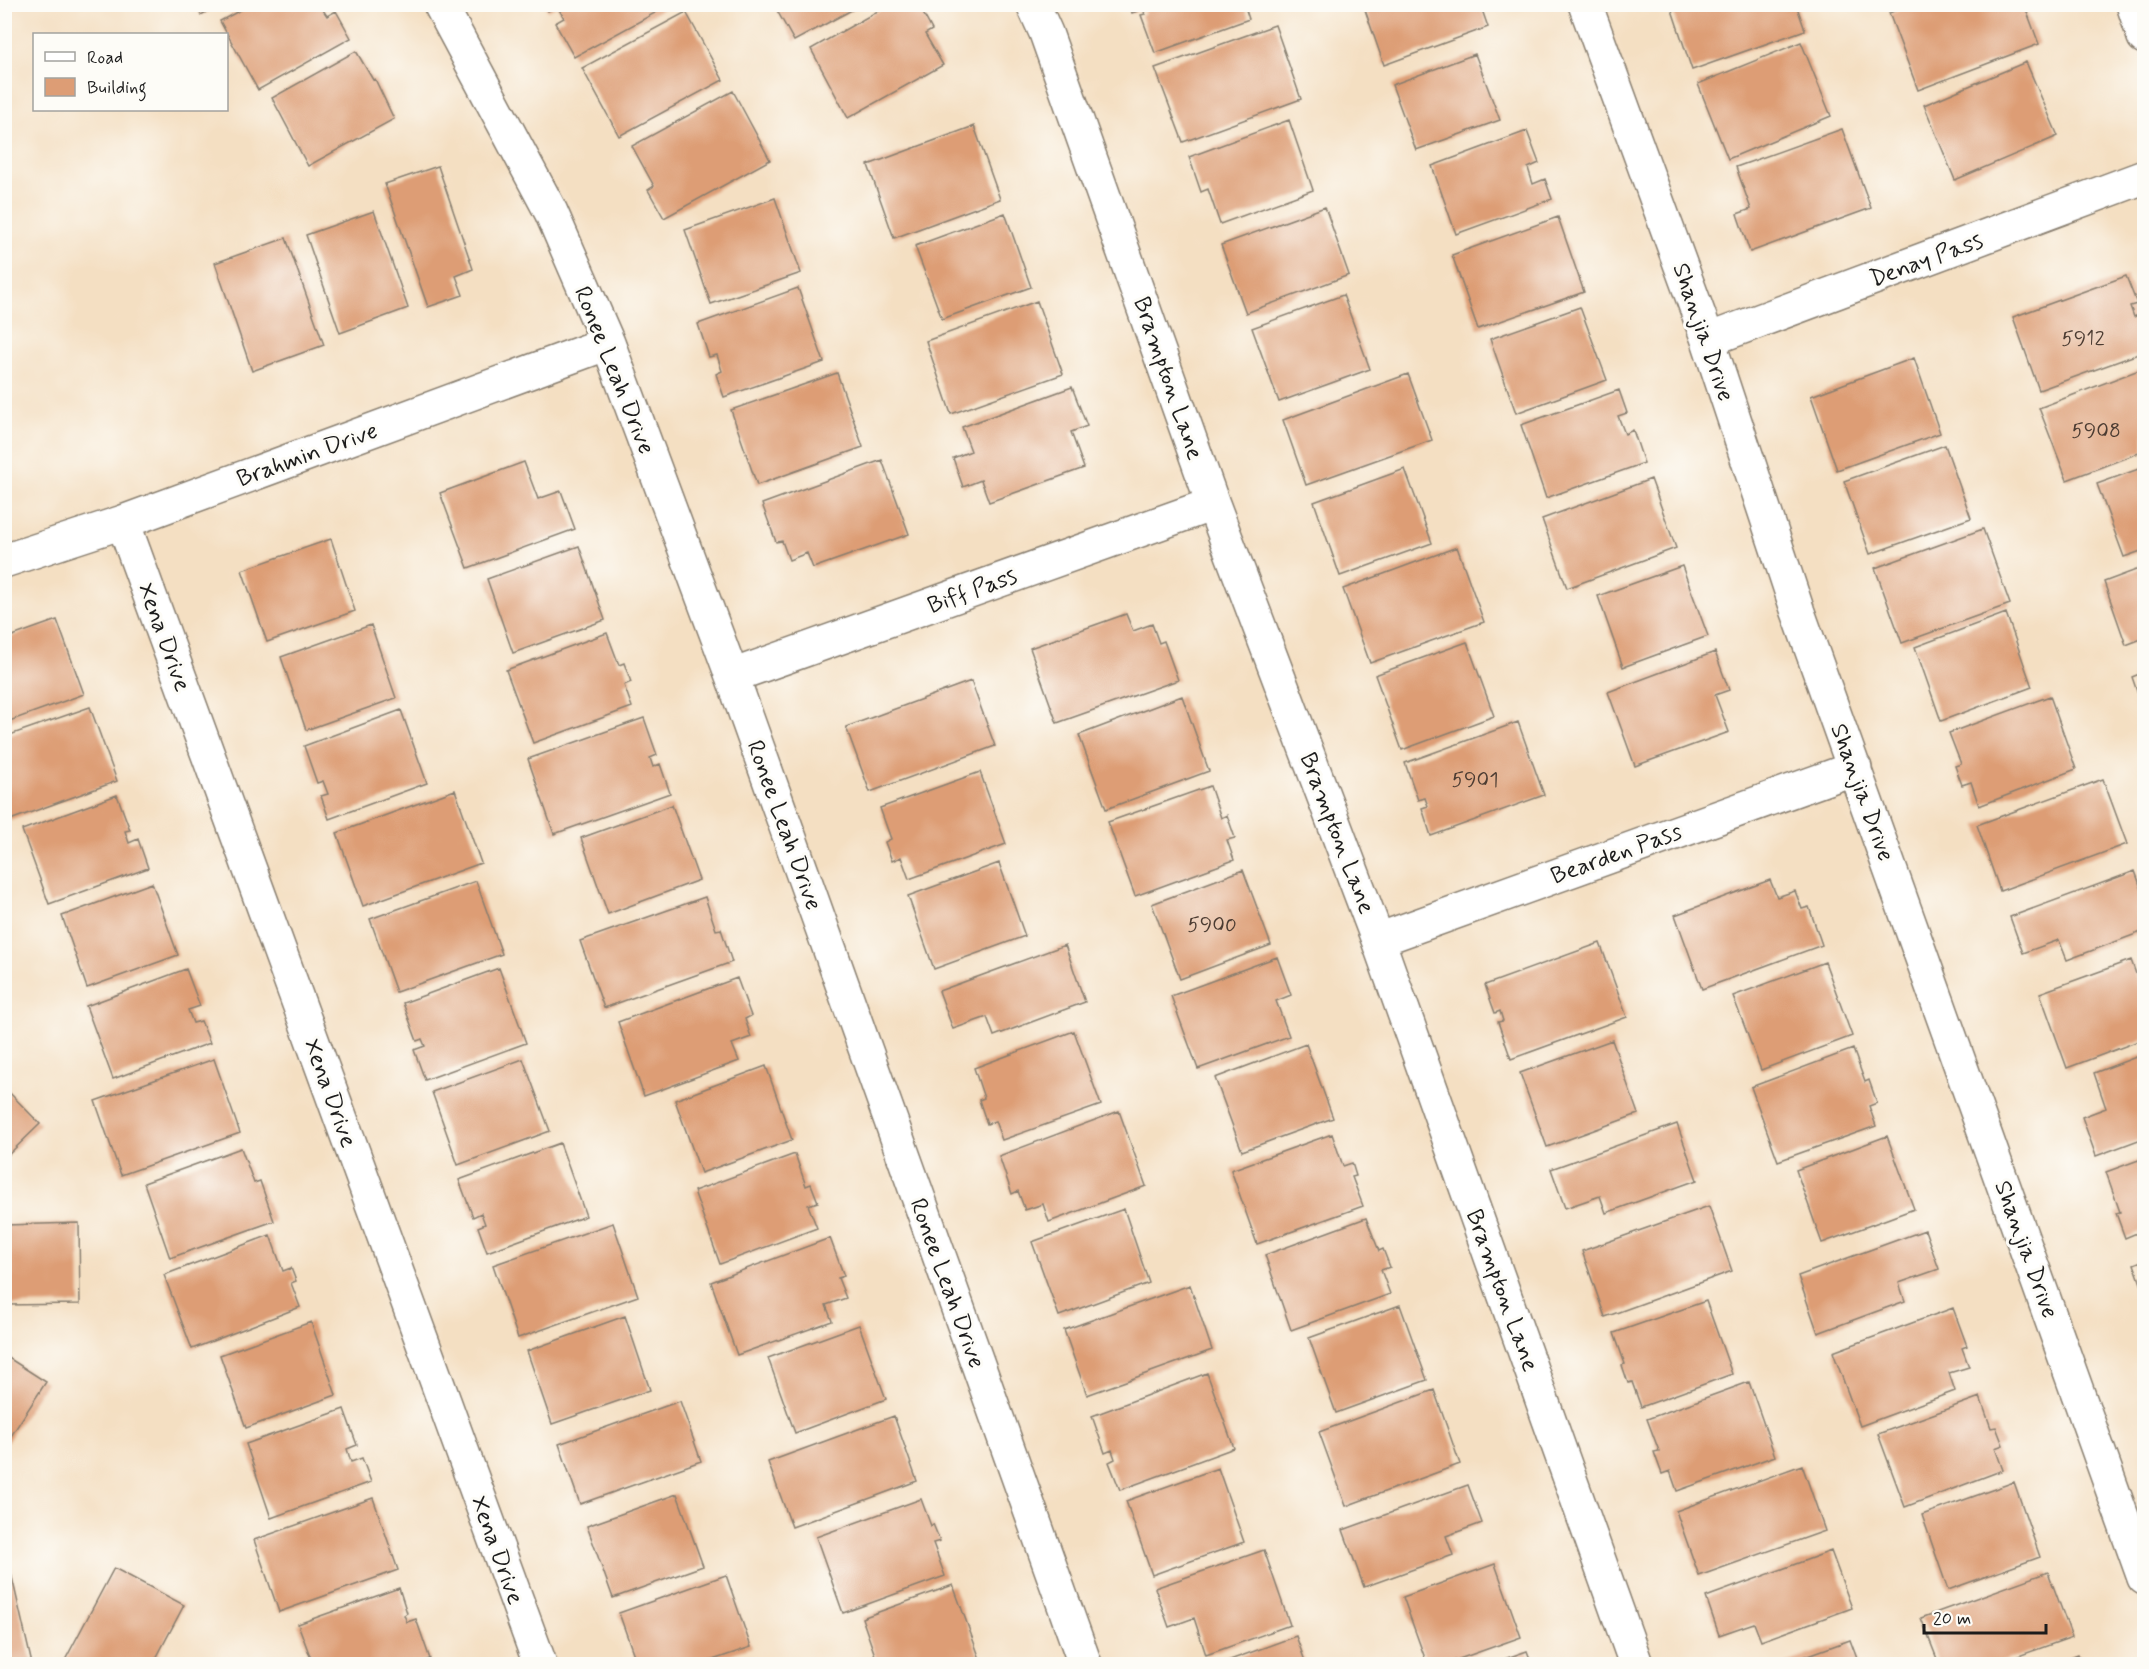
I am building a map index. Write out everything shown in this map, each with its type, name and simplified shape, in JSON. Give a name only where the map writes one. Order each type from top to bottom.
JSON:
[{"type":"street","name":"Ronee Leah Drive","points":[[440,4],[551,212],[608,343],[732,676],[1085,1665]]},
{"type":"street","name":"Brampton Lane","points":[[1033,4],[1050,44],[1213,504],[1378,940],[1636,1665]]},
{"type":"street","name":"Shanjia Drive","points":[[1585,4],[1708,340],[1798,612],[2145,1578]]},
{"type":"street","points":[[2133,4],[2145,37]]},
{"type":"street","name":"Denay Pass","points":[[1708,340],[2145,177]]},
{"type":"street","name":"Brahmin Drive","points":[[4,561],[123,522],[608,343]]},
{"type":"street","name":"Biff Pass","points":[[732,676],[1213,504]]},
{"type":"street","name":"Xena Drive","points":[[123,522],[540,1665]]},
{"type":"street","name":"Bearden Pass","points":[[1378,940],[1855,768]]},
{"type":"building","points":[[195,4],[221,4],[201,15]]},
{"type":"building","points":[[544,4],[665,4],[666,7],[574,57],[555,23],[564,18],[557,6],[548,11]]},
{"type":"building","points":[[890,4],[918,4],[932,30],[925,34],[943,65],[848,118],[811,49]]},
{"type":"building","points":[[1129,4],[1244,4],[1249,19],[1155,53],[1141,15],[1145,14],[1143,9],[1132,13]]},
{"type":"building","points":[[1363,4],[1480,4],[1488,27],[1384,65]]},
{"type":"building","points":[[1670,4],[1796,4],[1805,30],[1692,70]]},
{"type":"building","points":[[1912,4],[2024,4],[2039,44],[1918,90],[1889,13]]},
{"type":"building","points":[[250,5],[328,5],[329,7],[323,10],[327,16],[336,11],[351,38],[258,90],[220,21]]},
{"type":"building","points":[[774,5],[861,5],[794,41]]},
{"type":"building","points":[[686,12],[723,80],[619,136],[582,68]]},
{"type":"building","points":[[1275,25],[1301,99],[1183,142],[1155,68]]},
{"type":"building","points":[[1801,42],[1831,116],[1728,159],[1698,84]]},
{"type":"building","points":[[356,51],[373,80],[375,79],[394,119],[308,166],[272,98]]},
{"type":"building","points":[[1475,54],[1500,120],[1416,150],[1392,85]]},
{"type":"building","points":[[2026,62],[2058,136],[1955,180],[1924,105]]},
{"type":"building","points":[[733,91],[770,160],[664,218],[648,190],[654,186],[632,146]]},
{"type":"building","points":[[1289,120],[1313,190],[1220,224],[1208,189],[1201,192],[1189,157]]},
{"type":"building","points":[[974,126],[1000,199],[894,238],[868,165]]},
{"type":"building","points":[[1842,129],[1871,208],[1750,252],[1737,214],[1751,209],[1736,167]]},
{"type":"building","points":[[1527,131],[1539,163],[1528,168],[1533,184],[1545,179],[1552,199],[1456,234],[1432,166]]},
{"type":"building","points":[[438,166],[473,269],[456,276],[463,295],[428,307],[385,184]]},
{"type":"building","points":[[775,198],[801,273],[711,304],[685,230]]},
{"type":"building","points":[[1325,207],[1349,275],[1246,313],[1221,245]]},
{"type":"building","points":[[374,211],[408,308],[340,333],[306,235]]},
{"type":"building","points":[[1005,213],[1031,287],[942,319],[915,246]]},
{"type":"building","points":[[1558,217],[1584,292],[1478,329],[1452,255]]},
{"type":"building","points":[[286,238],[324,345],[252,371],[215,263]]},
{"type":"building","points":[[2126,276],[2137,304],[2130,306],[2134,317],[2140,314],[2144,325],[2144,352],[2039,390],[2013,317]]},
{"type":"building","points":[[798,288],[824,362],[724,397],[716,374],[722,371],[717,355],[709,357],[698,324]]},
{"type":"building","points":[[1343,295],[1370,369],[1279,402],[1252,328]]},
{"type":"building","points":[[1037,301],[1063,374],[951,414],[926,341]]},
{"type":"building","points":[[1580,307],[1607,380],[1516,413],[1490,339]]},
{"type":"building","points":[[1914,358],[1940,433],[1837,470],[1811,396]]},
{"type":"building","points":[[2144,368],[2144,451],[2067,480],[2039,408]]},
{"type":"building","points":[[837,373],[863,447],[757,485],[731,410]]},
{"type":"building","points":[[1408,374],[1432,440],[1306,485],[1283,420]]},
{"type":"building","points":[[1072,387],[1087,426],[1071,432],[1084,468],[989,502],[981,480],[963,487],[953,458],[971,451],[962,427]]},
{"type":"building","points":[[1619,390],[1627,413],[1618,416],[1625,434],[1633,430],[1644,463],[1546,498],[1521,425]]},
{"type":"building","points":[[1945,445],[1971,518],[1870,554],[1844,481]]},
{"type":"building","points":[[882,460],[909,534],[813,568],[807,553],[789,560],[782,541],[776,542],[762,504]]},
{"type":"building","points":[[524,462],[538,499],[561,491],[575,529],[468,568],[440,493]]},
{"type":"building","points":[[2144,467],[2144,550],[2124,557],[2097,484]]},
{"type":"building","points":[[1405,469],[1432,543],[1340,576],[1314,502]]},
{"type":"building","points":[[1651,479],[1676,548],[1567,588],[1542,519]]},
{"type":"building","points":[[1983,529],[2010,604],[1902,643],[1875,568]]},
{"type":"building","points":[[331,539],[355,611],[267,642],[242,570]]},
{"type":"building","points":[[579,546],[605,620],[513,653],[487,579]]},
{"type":"building","points":[[1457,547],[1484,622],[1370,663],[1343,589]]},
{"type":"building","points":[[1682,566],[1708,636],[1623,667],[1598,596]]},
{"type":"building","points":[[2144,567],[2144,638],[2126,645],[2104,582]]},
{"type":"building","points":[[2006,613],[2032,687],[1941,721],[1915,647]]},
{"type":"building","points":[[1126,614],[1133,631],[1152,624],[1159,643],[1164,641],[1178,680],[1057,723],[1030,648]]},
{"type":"building","points":[[57,620],[84,694],[4,723],[4,639]]},
{"type":"building","points":[[371,625],[396,698],[306,730],[281,657]]},
{"type":"building","points":[[607,633],[619,665],[624,663],[631,682],[624,685],[632,707],[533,743],[506,670]]},
{"type":"building","points":[[1467,642],[1494,716],[1402,750],[1375,675]]},
{"type":"building","points":[[1715,652],[1729,690],[1715,695],[1729,732],[1635,766],[1608,692]]},
{"type":"building","points":[[2144,672],[2144,712],[2132,677]]},
{"type":"building","points":[[971,681],[995,746],[870,792],[846,727]]},
{"type":"building","points":[[1182,696],[1209,771],[1106,809],[1079,735]]},
{"type":"building","points":[[2050,696],[2076,769],[1979,806],[1971,782],[1962,785],[1955,766],[1961,764],[1949,733]]},
{"type":"building","points":[[90,707],[117,781],[10,820],[4,805],[4,737]]},
{"type":"building","points":[[401,710],[427,783],[329,819],[321,796],[328,794],[323,781],[317,783],[304,746]]},
{"type":"building","points":[[644,718],[657,755],[650,758],[653,767],[660,764],[670,793],[554,834],[528,759]]},
{"type":"building","points":[[1518,722],[1544,795],[1431,836],[1422,808],[1428,806],[1425,798],[1418,800],[1405,763]]},
{"type":"building","points":[[980,772],[1006,844],[909,879],[901,857],[892,861],[885,842],[891,839],[880,808]]},
{"type":"building","points":[[2103,779],[2127,844],[2000,891],[1977,825]]},
{"type":"building","points":[[1210,786],[1221,818],[1227,815],[1235,838],[1227,840],[1234,860],[1135,896],[1108,822]]},
{"type":"building","points":[[455,790],[481,863],[363,906],[337,833]]},
{"type":"building","points":[[117,795],[130,830],[125,831],[129,843],[138,839],[148,868],[49,904],[22,830]]},
{"type":"building","points":[[672,805],[699,880],[608,914],[581,838]]},
{"type":"building","points":[[999,863],[1025,936],[934,969],[908,896]]},
{"type":"building","points":[[1243,870],[1271,945],[1180,979],[1152,904]]},
{"type":"building","points":[[2135,871],[2144,896],[2144,931],[2067,960],[2059,940],[2023,953],[2010,917]]},
{"type":"building","points":[[1770,880],[1777,897],[1795,891],[1802,909],[1809,907],[1822,945],[1702,989],[1675,915]]},
{"type":"building","points":[[476,881],[502,954],[396,992],[370,919]]},
{"type":"building","points":[[152,883],[178,955],[87,988],[62,916]]},
{"type":"building","points":[[705,897],[716,930],[721,929],[732,962],[604,1008],[580,941]]},
{"type":"building","points":[[1600,943],[1627,1017],[1511,1059],[1498,1022],[1503,1021],[1500,1011],[1495,1013],[1485,985]]},
{"type":"building","points":[[1065,945],[1085,1002],[994,1036],[987,1017],[953,1029],[939,991]]},
{"type":"building","points":[[1277,957],[1291,995],[1276,1001],[1289,1036],[1198,1069],[1171,996]]},
{"type":"building","points":[[2131,960],[2144,996],[2144,1039],[2067,1068],[2040,993]]},
{"type":"building","points":[[1825,962],[1852,1036],[1761,1070],[1733,996]]},
{"type":"building","points":[[499,968],[526,1043],[425,1080],[414,1050],[425,1046],[422,1039],[417,1041],[403,1003]]},
{"type":"building","points":[[186,969],[200,1006],[188,1010],[193,1023],[201,1021],[210,1043],[113,1079],[86,1006]]},
{"type":"building","points":[[737,978],[751,1016],[745,1019],[751,1037],[732,1044],[739,1061],[644,1096],[618,1022]]},
{"type":"building","points":[[1074,1031],[1101,1105],[1002,1140],[995,1121],[987,1124],[979,1100],[984,1098],[974,1068]]},
{"type":"building","points":[[1612,1040],[1638,1114],[1547,1147],[1520,1073]]},
{"type":"building","points":[[1306,1044],[1333,1118],[1242,1151],[1215,1078]]},
{"type":"building","points":[[1853,1049],[1865,1082],[1869,1080],[1877,1103],[1869,1106],[1876,1126],[1778,1161],[1751,1087]]},
{"type":"building","points":[[2144,1054],[2144,1138],[2096,1156],[2082,1117],[2106,1108],[2094,1073]]},
{"type":"building","points":[[214,1059],[240,1133],[121,1175],[95,1101]]},
{"type":"building","points":[[523,1059],[550,1131],[458,1165],[432,1092]]},
{"type":"building","points":[[766,1066],[792,1140],[701,1173],[675,1100]]},
{"type":"building","points":[[4,1087],[40,1124],[4,1159]]},
{"type":"building","points":[[1119,1111],[1146,1186],[1049,1222],[1043,1204],[1025,1210],[1018,1191],[1012,1194],[999,1156]]},
{"type":"building","points":[[1677,1124],[1697,1180],[1606,1213],[1600,1196],[1565,1208],[1551,1169]]},
{"type":"building","points":[[1332,1134],[1343,1166],[1352,1163],[1356,1176],[1352,1177],[1363,1206],[1257,1244],[1231,1170]]},
{"type":"building","points":[[1887,1136],[1914,1209],[1822,1243],[1796,1170]]},
{"type":"building","points":[[560,1143],[586,1216],[487,1252],[478,1227],[485,1224],[481,1213],[473,1217],[459,1180]]},
{"type":"building","points":[[241,1148],[254,1183],[260,1181],[274,1221],[170,1258],[144,1183]]},
{"type":"building","points":[[795,1154],[806,1186],[811,1184],[818,1202],[808,1205],[817,1228],[720,1264],[694,1191]]},
{"type":"building","points":[[2144,1158],[2144,1230],[2125,1238],[2116,1213],[2120,1212],[2106,1172]]},
{"type":"building","points":[[1709,1206],[1732,1271],[1605,1317],[1582,1251]]},
{"type":"building","points":[[1124,1209],[1149,1283],[1059,1316],[1032,1242]]},
{"type":"building","points":[[1366,1218],[1379,1251],[1383,1249],[1390,1267],[1381,1270],[1390,1294],[1291,1330],[1265,1255]]},
{"type":"building","points":[[79,1223],[80,1304],[5,1305],[5,1225]]},
{"type":"building","points":[[613,1223],[638,1296],[518,1338],[493,1265]]},
{"type":"building","points":[[1925,1230],[1939,1269],[1899,1283],[1905,1301],[1818,1333],[1798,1276]]},
{"type":"building","points":[[270,1235],[283,1271],[291,1268],[296,1281],[291,1283],[300,1307],[192,1349],[164,1275]]},
{"type":"building","points":[[830,1238],[844,1276],[838,1278],[846,1298],[826,1305],[832,1321],[737,1355],[711,1282]]},
{"type":"building","points":[[2144,1260],[2144,1292],[2134,1264]]},
{"type":"building","points":[[1190,1285],[1212,1350],[1087,1395],[1064,1330]]},
{"type":"building","points":[[1706,1301],[1732,1374],[1641,1407],[1632,1382],[1628,1383],[1622,1365],[1625,1364],[1614,1333]]},
{"type":"building","points":[[1400,1305],[1427,1380],[1336,1413],[1309,1338]]},
{"type":"building","points":[[1953,1308],[1967,1346],[1962,1348],[1969,1367],[1949,1373],[1955,1391],[1860,1426],[1833,1352]]},
{"type":"building","points":[[625,1316],[650,1390],[552,1424],[527,1351]]},
{"type":"building","points":[[311,1322],[336,1395],[246,1428],[220,1355]]},
{"type":"building","points":[[859,1325],[886,1399],[795,1433],[768,1358]]},
{"type":"building","points":[[4,1355],[46,1382],[4,1447]]},
{"type":"building","points":[[1207,1373],[1234,1448],[1120,1490],[1109,1462],[1115,1459],[1112,1450],[1105,1453],[1092,1416]]},
{"type":"building","points":[[1749,1382],[1775,1456],[1677,1491],[1670,1471],[1662,1474],[1654,1452],[1659,1451],[1647,1419]]},
{"type":"building","points":[[1434,1390],[1460,1464],[1346,1506],[1319,1432]]},
{"type":"building","points":[[1980,1397],[1991,1428],[1996,1427],[2003,1445],[1995,1448],[2003,1470],[1905,1507],[1878,1434]]},
{"type":"building","points":[[680,1401],[701,1461],[580,1504],[559,1444]]},
{"type":"building","points":[[344,1409],[357,1445],[347,1449],[351,1462],[362,1458],[371,1482],[271,1518],[246,1444]]},
{"type":"building","points":[[894,1416],[917,1481],[792,1527],[768,1462]]},
{"type":"building","points":[[1802,1465],[1825,1531],[1699,1576],[1676,1511]]},
{"type":"building","points":[[1218,1468],[1244,1542],[1152,1575],[1126,1501]]},
{"type":"building","points":[[2014,1482],[2040,1557],[1948,1590],[1922,1515]]},
{"type":"building","points":[[1468,1485],[1482,1523],[1446,1536],[1453,1555],[1364,1587],[1343,1530]]},
{"type":"building","points":[[677,1494],[703,1566],[613,1598],[587,1526]]},
{"type":"building","points":[[373,1498],[398,1570],[279,1612],[254,1540]]},
{"type":"building","points":[[921,1499],[931,1526],[933,1524],[940,1541],[933,1543],[945,1576],[843,1613],[816,1537]]},
{"type":"building","points":[[5,1547],[32,1664],[4,1664]]},
{"type":"building","points":[[1264,1550],[1290,1625],[1206,1655],[1194,1618],[1169,1627],[1155,1588]]},
{"type":"building","points":[[1831,1551],[1852,1608],[1761,1641],[1754,1623],[1719,1635],[1706,1597]]},
{"type":"building","points":[[1495,1564],[1521,1637],[1445,1664],[1427,1664],[1403,1597]]},
{"type":"building","points":[[114,1568],[184,1605],[153,1664],[63,1664]]},
{"type":"building","points":[[2048,1572],[2072,1637],[1996,1664],[1939,1664],[1921,1618]]},
{"type":"building","points":[[726,1575],[751,1647],[701,1664],[637,1664],[619,1613]]},
{"type":"building","points":[[953,1585],[980,1659],[966,1664],[878,1664],[862,1618]]},
{"type":"building","points":[[399,1588],[407,1613],[404,1615],[407,1622],[416,1619],[430,1659],[415,1664],[313,1664],[298,1624]]},
{"type":"building","points":[[1296,1636],[1306,1664],[1219,1664]]},
{"type":"building","points":[[1850,1640],[1859,1664],[1784,1664]]},
{"type":"building","points":[[1527,1651],[1532,1664],[1490,1664]]},
{"type":"building","points":[[2078,1654],[2081,1664],[2051,1664]]}]
